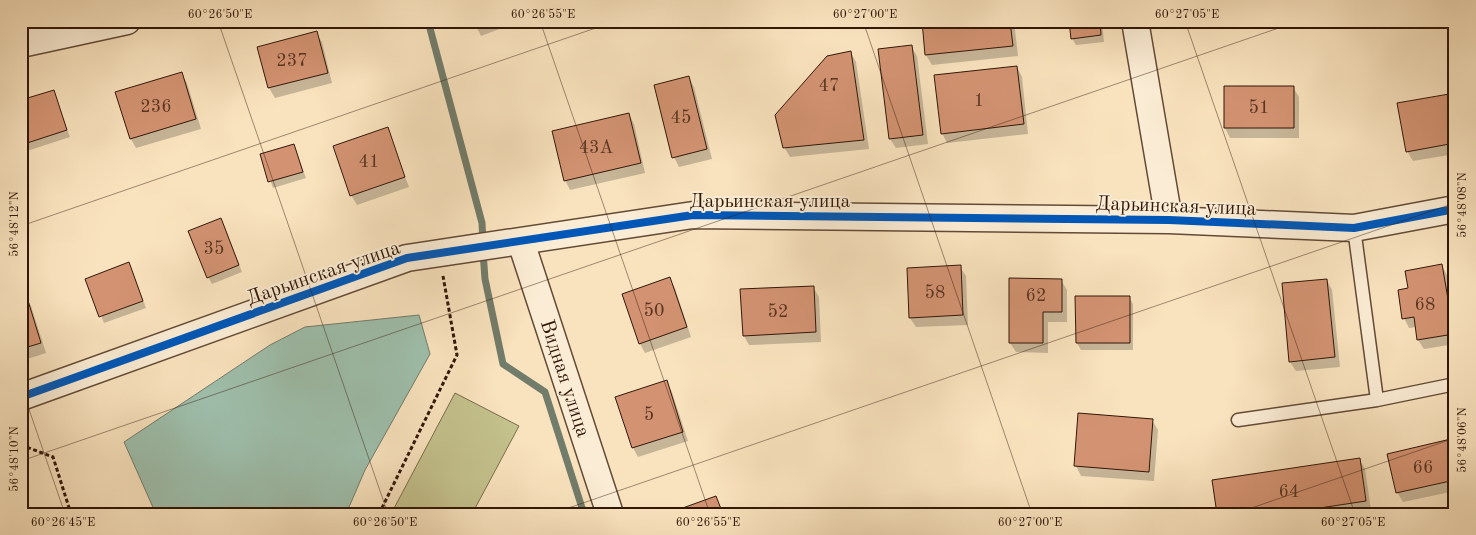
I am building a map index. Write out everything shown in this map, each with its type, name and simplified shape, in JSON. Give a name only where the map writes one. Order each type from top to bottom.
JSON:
[{"type":"street","points":[[21,44],[127,21]]},
{"type":"street","points":[[1135,21],[1169,220]]},
{"type":"street","name":"Дарьинская улица","points":[[21,398],[407,258],[693,215],[1169,220],[1354,228],[1455,209]]},
{"type":"street","name":"Видная улица","points":[[521,242],[610,514]]},
{"type":"lane","points":[[1354,228],[1377,400]]},
{"type":"lane","points":[[1238,420],[1377,400],[1455,384]]},
{"type":"path","points":[[379,514],[457,355],[439,254]]},
{"type":"path","points":[[21,444],[53,458],[71,514]]},
{"type":"shaded area","points":[[419,315],[430,354],[365,470],[346,514],[156,514],[124,442],[270,345],[305,327]]},
{"type":"shaded area","points":[[455,393],[519,426],[472,514],[391,514]]},
{"type":"building","points":[[472,21],[489,21],[474,27]]},
{"type":"building","points":[[922,21],[1010,21],[1013,46],[925,55]]},
{"type":"building","points":[[1069,21],[1100,21],[1101,35],[1071,39]]},
{"type":"building","points":[[317,31],[328,73],[268,88],[257,47]]},
{"type":"building","points":[[912,45],[923,135],[889,139],[878,49]]},
{"type":"building","points":[[851,51],[864,140],[783,148],[775,115],[827,56]]},
{"type":"building","points":[[1017,66],[1024,124],[941,134],[934,75]]},
{"type":"building","points":[[182,72],[196,119],[130,139],[115,92]]},
{"type":"building","points":[[689,76],[707,149],[672,158],[654,85]]},
{"type":"building","points":[[1224,86],[1294,86],[1294,128],[1224,128]]},
{"type":"building","points":[[54,90],[67,130],[21,145],[21,100]]},
{"type":"building","points":[[1455,93],[1455,143],[1406,152],[1397,103]]},
{"type":"building","points":[[629,113],[641,163],[564,181],[552,131]]},
{"type":"building","points":[[388,127],[405,177],[350,196],[333,146]]},
{"type":"building","points":[[294,144],[303,172],[268,182],[260,154]]},
{"type":"building","points":[[221,218],[239,265],[207,278],[188,231]]},
{"type":"building","points":[[129,262],[143,301],[99,317],[85,279]]},
{"type":"building","points":[[1442,264],[1454,334],[1417,340],[1414,317],[1402,319],[1398,290],[1408,288],[1405,271]]},
{"type":"building","points":[[961,265],[963,315],[909,318],[907,268]]},
{"type":"building","points":[[670,277],[687,327],[639,344],[622,294]]},
{"type":"building","points":[[1009,278],[1062,279],[1062,312],[1043,312],[1043,343],[1009,343]]},
{"type":"building","points":[[1327,279],[1335,357],[1289,362],[1282,283]]},
{"type":"building","points":[[814,286],[816,332],[743,336],[740,289]]},
{"type":"building","points":[[26,294],[41,343],[21,349],[21,296]]},
{"type":"building","points":[[1075,296],[1130,296],[1130,343],[1076,343]]},
{"type":"building","points":[[667,380],[683,432],[632,448],[615,397]]},
{"type":"building","points":[[1078,413],[1153,419],[1149,472],[1074,466]]},
{"type":"building","points":[[1455,438],[1455,480],[1396,493],[1387,454]]},
{"type":"building","points":[[1360,458],[1366,501],[1280,514],[1217,514],[1212,480]]},
{"type":"building","points":[[716,496],[723,514],[666,514]]},
{"type":"waterway","points":[[428,21],[482,223],[483,242]]},
{"type":"waterway","points":[[483,252],[485,279],[503,364],[545,392],[584,514]]},
{"type":"cycle path","points":[[21,397],[407,258],[693,215],[1169,220],[1354,228],[1455,209]]}]
